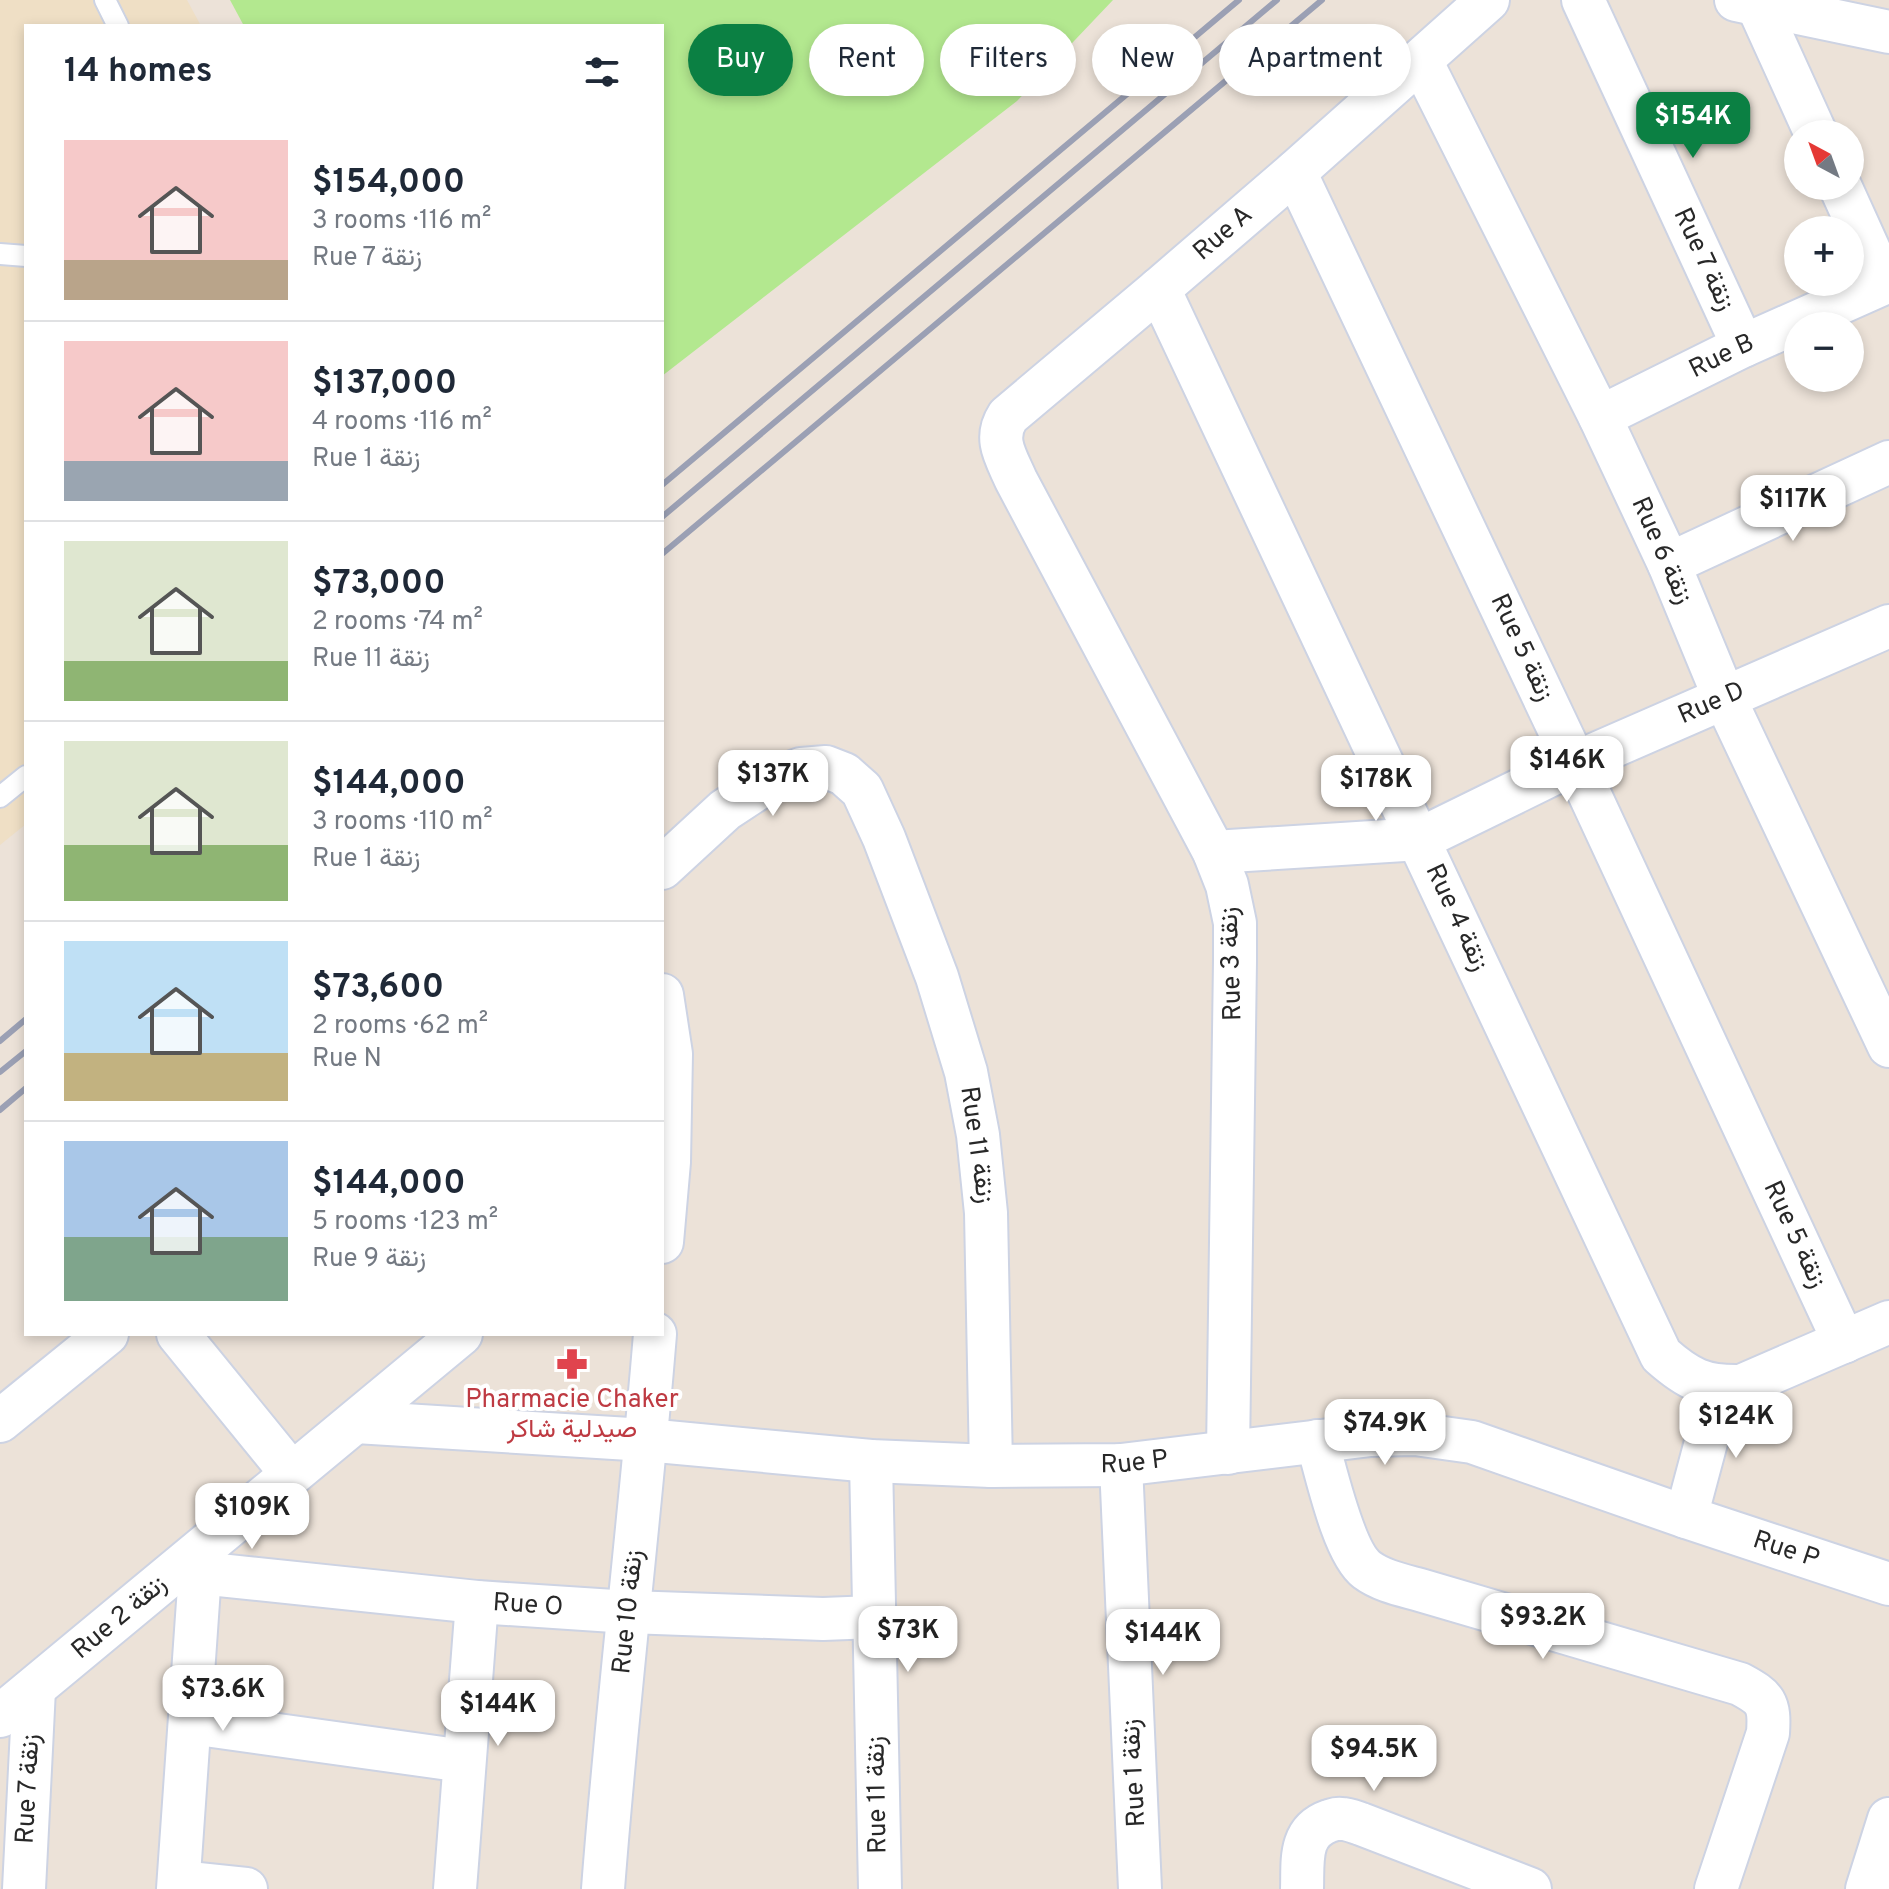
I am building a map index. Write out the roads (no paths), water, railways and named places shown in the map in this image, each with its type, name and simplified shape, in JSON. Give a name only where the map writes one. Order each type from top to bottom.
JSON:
[{"type":"street","name":"Rue A","points":[[1016,480],[999,433],[1008,416],[1295,172],[1488,0]]},
{"type":"street","name":"Rue 7 زنقة","points":[[1583,0],[1743,346]]},
{"type":"street","points":[[1747,2],[1889,32]]},
{"type":"street","points":[[1747,2],[1809,120]]},
{"type":"street","name":"Rue 6 زنقة","points":[[1421,61],[1600,417],[1669,564],[1724,697],[1889,1046]]},
{"type":"street","name":"Rue 5 زنقة","points":[[1295,172],[1575,763],[1844,1342]]},
{"type":"street","points":[[1847,200],[1887,282]]},
{"type":"street","name":"Rue B","points":[[1600,417],[1743,346],[1887,282]]},
{"type":"street","name":"Rue 4 زنقة","points":[[1159,289],[1420,839],[1648,1331],[1661,1355],[1681,1372],[1699,1381],[1721,1386]]},
{"type":"street","points":[[1669,564],[1889,462]]},
{"type":"street","name":"Rue 3 زنقة","points":[[1016,480],[1214,852],[1227,885],[1235,923],[1228,1453]]},
{"type":"street","name":"Rue D","points":[[1214,852],[1420,839],[1575,763],[1889,626]]},
{"type":"street","name":"Rue 11 زنقة","points":[[664,866],[725,810],[769,781],[801,769],[826,767],[844,774],[862,790],[884,838],[937,977],[966,1072],[978,1135],[986,1213],[991,1466]]},
{"type":"street","points":[[664,1008],[671,1054],[664,1190]]},
{"type":"street","points":[[1686,1517],[1721,1386],[1741,1386],[1889,1322]]},
{"type":"street","points":[[0,1421],[105,1336]]},
{"type":"street","points":[[180,1336],[292,1474]]},
{"type":"street","name":"Rue 2 زنقة","points":[[0,1716],[195,1566],[292,1474],[459,1336]]},
{"type":"street","name":"Rue 10 زنقة","points":[[603,1889],[614,1739],[655,1336]]},
{"type":"street","name":"Rue P","points":[[356,1422],[646,1440],[871,1461],[991,1466],[1121,1465],[1371,1435],[1415,1434],[1472,1442],[1889,1584]]},
{"type":"street","points":[[1317,1441],[1343,1530],[1358,1561],[1382,1579],[1740,1684],[1760,1695],[1770,1715],[1768,1733],[1716,1889]]},
{"type":"street","name":"Rue 11 زنقة","points":[[871,1461],[880,1889]]},
{"type":"street","name":"Rue 1 زنقة","points":[[1121,1465],[1140,1889]]},
{"type":"street","points":[[195,1566],[191,1723],[179,1885],[246,1889]]},
{"type":"street","name":"Rue O","points":[[195,1566],[477,1602],[629,1612],[823,1619],[874,1617]]},
{"type":"street","points":[[455,1889],[477,1602]]},
{"type":"street","name":"Rue 7 زنقة","points":[[24,1889],[34,1689]]},
{"type":"street","points":[[191,1723],[464,1761]]},
{"type":"street","points":[[1302,1889],[1304,1848],[1312,1830],[1341,1819],[1530,1889]]},
{"type":"street","points":[[1867,1889],[1889,1819]]},
{"type":"lane","points":[[105,0],[117,24]]},
{"type":"lane","points":[[0,254],[24,256]]},
{"type":"lane","points":[[0,797],[24,778]]},
{"type":"railway","points":[[664,483],[1239,0]]},
{"type":"railway","points":[[664,515],[1277,0]]},
{"type":"railway","points":[[664,552],[1322,0]]},
{"type":"railway","points":[[0,1041],[24,1021]]},
{"type":"railway","points":[[0,1072],[24,1053]]},
{"type":"railway","points":[[0,1110],[24,1090]]},
{"type":"place","name":"Pharmacie Chaker صيدلية شاكر","points":[[572,1364]]}]
